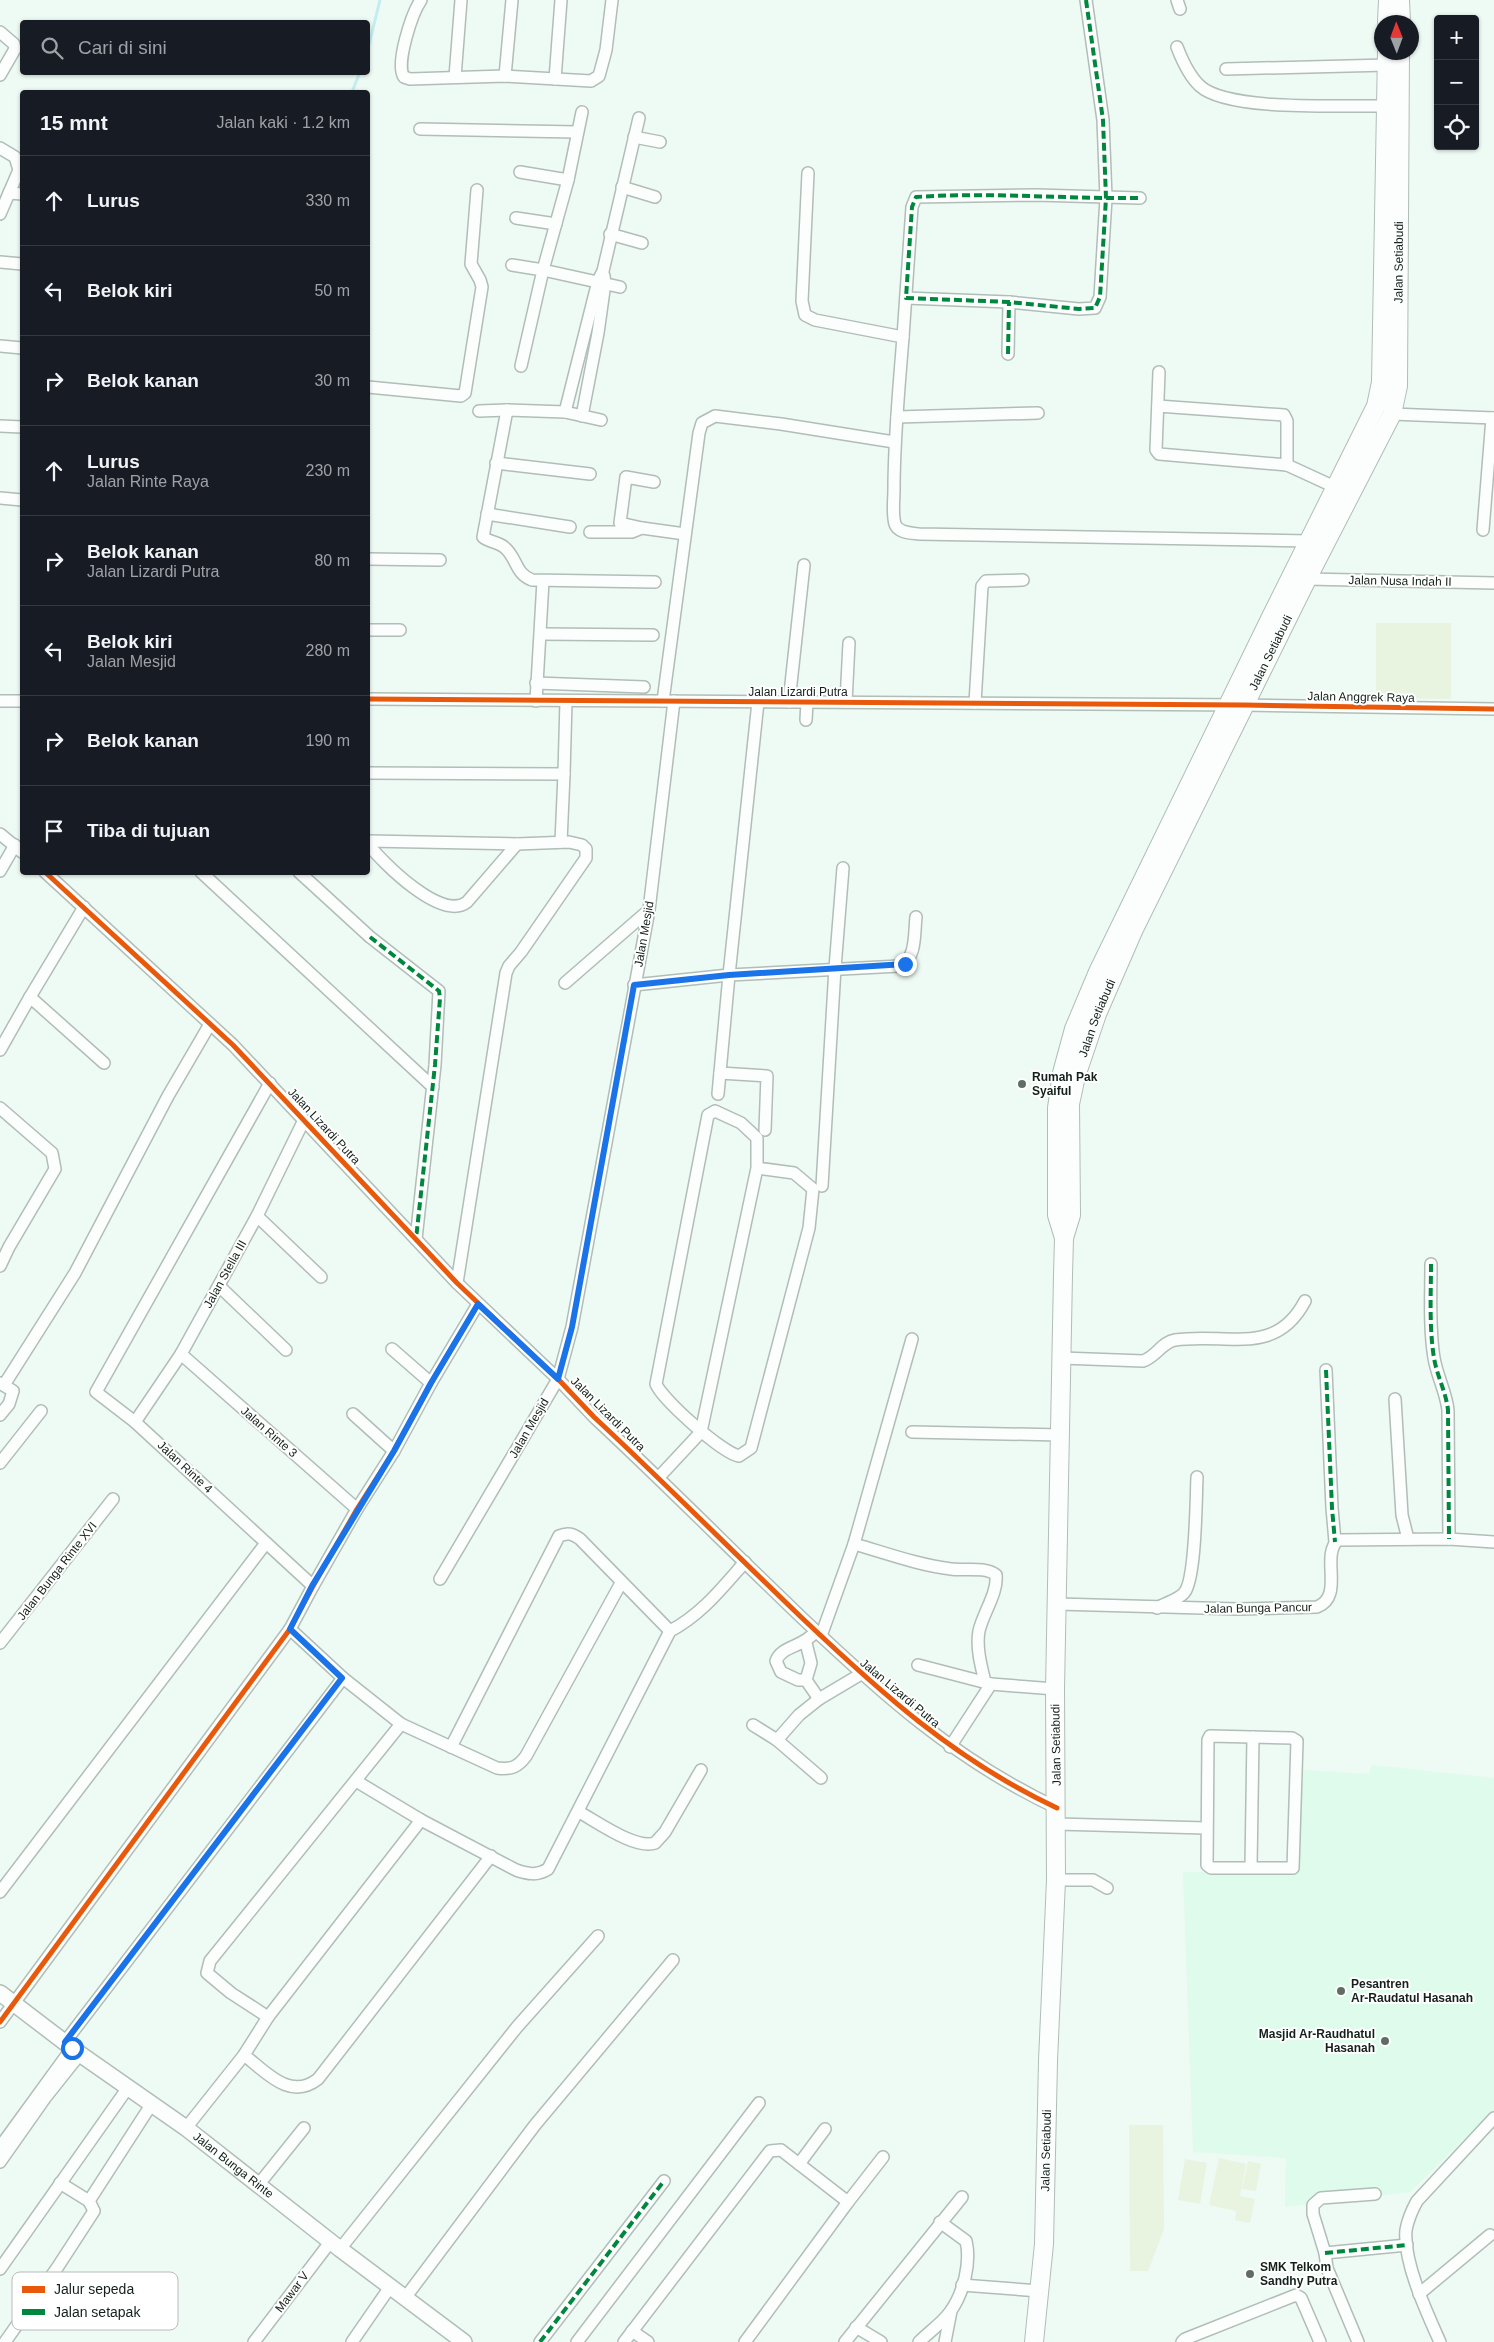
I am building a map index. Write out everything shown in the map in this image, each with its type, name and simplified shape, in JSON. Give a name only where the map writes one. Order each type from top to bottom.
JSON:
[{"type":"main road","points":[[1388,0],[1388,15]]},
{"type":"main road","points":[[1400,0],[1401,15]]},
{"type":"main road","name":"Jalan Setiabudi","points":[[1037,2341],[1044,2244],[1048,2061],[1056,1880],[1055,1689],[1064,1238],[1071,1215],[1069,1114],[1076,1076],[1104,996],[1309,541],[1337,488],[1376,406],[1382,382],[1387,60]]},
{"type":"main road","name":"Jalan Setiabudi","points":[[1236,705],[1307,579],[1392,414],[1398,386],[1400,60]]},
{"type":"street","points":[[421,0],[409,23],[401,68],[402,74],[410,78],[505,76],[591,81],[599,76],[606,50],[612,0]]},
{"type":"street","points":[[455,77],[461,0]]},
{"type":"street","points":[[505,76],[512,0]]},
{"type":"street","points":[[555,78],[561,0]]},
{"type":"street","points":[[906,298],[1009,302],[1079,309],[1095,308],[1100,297],[1106,198],[1102,120],[1086,0]]},
{"type":"street","points":[[0,32],[14,44],[15,49],[0,75]]},
{"type":"street","points":[[1176,47],[1200,87],[1214,95],[1242,101],[1280,104],[1387,106]]},
{"type":"street","points":[[1226,69],[1374,60]]},
{"type":"street","points":[[521,366],[543,270],[568,180],[582,112]]},
{"type":"street","points":[[582,416],[610,234],[638,118]]},
{"type":"street","points":[[420,129],[577,132]]},
{"type":"street","points":[[634,137],[660,142]]},
{"type":"street","points":[[0,148],[15,157],[19,170],[0,214]]},
{"type":"street","points":[[520,172],[568,180]]},
{"type":"street","points":[[808,173],[802,301],[805,316],[815,320],[903,337]]},
{"type":"street","points":[[622,187],[655,197]]},
{"type":"street","points":[[370,387],[461,396],[465,393],[482,287],[471,264],[477,190]]},
{"type":"street","points":[[9,193],[20,194]]},
{"type":"street","points":[[1140,198],[1036,195],[916,198],[912,207],[894,442],[895,524],[905,532],[919,534],[1309,541]]},
{"type":"street","points":[[516,218],[556,224]]},
{"type":"street","points":[[610,234],[642,243]]},
{"type":"street","points":[[0,262],[20,264]]},
{"type":"street","points":[[512,265],[602,279],[620,287]]},
{"type":"street","points":[[565,412],[602,279]]},
{"type":"street","points":[[1008,354],[1009,302]]},
{"type":"street","points":[[0,346],[20,348]]},
{"type":"street","points":[[1158,372],[1156,450],[1158,454],[1287,466],[1337,488]]},
{"type":"street","points":[[1158,406],[1284,415],[1286,420],[1287,466]]},
{"type":"street","points":[[507,410],[482,534],[484,539],[504,547],[524,577],[542,581],[655,582]]},
{"type":"street","points":[[479,411],[565,412],[601,420]]},
{"type":"street","points":[[897,417],[1038,413]]},
{"type":"street","points":[[1392,414],[1493,418],[1483,530]]},
{"type":"street","name":"Jalan Mesjid","points":[[440,1579],[558,1379],[572,1327],[649,910],[685,534],[702,423],[708,418],[715,416],[771,422],[894,442]]},
{"type":"street","points":[[0,426],[20,427]]},
{"type":"street","points":[[496,463],[590,474]]},
{"type":"street","points":[[654,482],[626,478],[620,523],[685,534]]},
{"type":"street","points":[[0,498],[20,500]]},
{"type":"street","points":[[487,514],[570,527]]},
{"type":"street","points":[[590,532],[632,532],[642,528]]},
{"type":"street","points":[[370,559],[440,560]]},
{"type":"street","points":[[789,702],[804,565]]},
{"type":"street","name":"Jalan Nusa Indah II","points":[[1307,579],[1494,583]]},
{"type":"street","points":[[975,703],[982,586],[986,581],[1023,580]]},
{"type":"street","points":[[536,700],[541,634],[542,581]]},
{"type":"street","points":[[370,630],[400,630]]},
{"type":"street","points":[[541,634],[653,635]]},
{"type":"street","points":[[846,702],[849,643]]},
{"type":"street","points":[[536,683],[644,687]]},
{"type":"street","name":"Jalan Lizardi Putra","points":[[370,699],[1236,705]]},
{"type":"street","points":[[0,701],[20,704]]},
{"type":"street","points":[[561,842],[566,701]]},
{"type":"street","points":[[718,1094],[758,702]]},
{"type":"street","points":[[806,720],[807,702]]},
{"type":"street","name":"Jalan Anggrek Raya","points":[[1236,705],[1494,709]]},
{"type":"street","points":[[370,773],[564,774]]},
{"type":"street","points":[[0,871],[19,849],[1,837]]},
{"type":"street","points":[[370,843],[517,844],[561,842],[582,845],[586,849],[586,858],[521,952],[509,966],[506,973],[457,1283]]},
{"type":"street","points":[[370,845],[387,865],[427,897],[441,904],[456,908],[467,902],[517,844]]},
{"type":"street","points":[[822,1186],[835,968],[844,868]]},
{"type":"street","name":"Jalan Lizardi Putra","points":[[48,875],[210,1024],[270,1083],[478,1304],[558,1379],[594,1417],[659,1477],[861,1674],[913,1719],[950,1747],[1057,1816]]},
{"type":"street","points":[[204,875],[433,1087]]},
{"type":"street","points":[[302,875],[370,937],[439,991],[433,1087],[416,1239]]},
{"type":"street","points":[[0,1050],[84,907]]},
{"type":"street","points":[[564,983],[649,910]]},
{"type":"street","points":[[634,985],[729,975],[905,964],[912,955],[916,917]]},
{"type":"street","points":[[30,996],[104,1063]]},
{"type":"street","points":[[0,1415],[13,1396],[13,1391],[2,1384],[75,1273],[168,1096],[210,1024]]},
{"type":"street","points":[[720,1073],[768,1076],[765,1130]]},
{"type":"street","name":"Jalan Rinte 4","points":[[270,1083],[96,1392],[135,1422],[312,1586]]},
{"type":"street","points":[[0,1108],[52,1153],[55,1169],[9,1247],[0,1266]]},
{"type":"street","points":[[659,1477],[701,1432],[757,1168],[757,1138],[741,1123],[715,1111],[710,1112],[656,1384],[701,1432],[733,1455],[745,1454],[751,1448],[809,1228],[813,1189],[794,1173],[757,1168]]},
{"type":"street","name":"Jalan Stella III","points":[[135,1422],[181,1354],[257,1216],[304,1120]]},
{"type":"street","points":[[257,1216],[321,1277]]},
{"type":"street","points":[[1431,1264],[1432,1347],[1434,1361],[1448,1410],[1449,1538]]},
{"type":"street","points":[[219,1286],[286,1350]]},
{"type":"street","points":[[1062,1358],[1144,1361],[1152,1357],[1172,1340],[1260,1337],[1281,1330],[1289,1324],[1297,1316],[1305,1301]]},
{"type":"street","points":[[0,2022],[290,1629],[312,1586],[357,1509],[394,1451],[431,1383],[478,1304]]},
{"type":"street","points":[[819,1700],[806,1680],[789,1677],[781,1672],[776,1661],[782,1652],[806,1642],[819,1634],[854,1544],[912,1339]]},
{"type":"street","points":[[392,1349],[431,1383]]},
{"type":"street","name":"Jalan Rinte 3","points":[[181,1354],[357,1509]]},
{"type":"street","name":"Jalan Bunga Pancur","points":[[1058,1604],[1238,1609],[1317,1607],[1326,1601],[1330,1592],[1332,1554],[1335,1542],[1326,1370]]},
{"type":"street","points":[[1395,1399],[1402,1516],[1408,1539]]},
{"type":"street","points":[[0,1463],[40,1412]]},
{"type":"street","points":[[353,1414],[394,1451]]},
{"type":"street","points":[[912,1432],[1061,1435]]},
{"type":"street","points":[[1155,1608],[1184,1594],[1188,1586],[1192,1562],[1197,1477]]},
{"type":"street","name":"Jalan Bunga Rinte XVI","points":[[0,1643],[113,1499]]},
{"type":"street","points":[[451,1747],[559,1536],[566,1533],[574,1534],[670,1631]]},
{"type":"street","points":[[1335,1542],[1341,1538],[1449,1538],[1494,1542]]},
{"type":"street","points":[[0,1892],[266,1543]]},
{"type":"street","points":[[854,1544],[926,1565],[988,1570],[996,1574],[997,1583],[982,1623],[978,1642],[988,1683],[950,1747]]},
{"type":"street","points":[[356,1781],[421,1820],[527,1874],[541,1873],[548,1869],[580,1812],[670,1631],[686,1623],[713,1598],[745,1562]]},
{"type":"street","points":[[290,1629],[342,1678],[401,1724],[497,1768],[506,1769],[521,1763],[621,1582]]},
{"type":"street","points":[[806,1642],[811,1663],[806,1680]]},
{"type":"street","points":[[918,1665],[988,1683],[1055,1689]]},
{"type":"street","points":[[777,1740],[799,1715],[861,1674]]},
{"type":"street","points":[[0,2147],[342,1678]]},
{"type":"street","points":[[268,2017],[221,1986],[207,1973],[207,1968],[401,1724]]},
{"type":"street","points":[[753,1725],[777,1740],[822,1778]]},
{"type":"street","points":[[1208,1737],[1294,1738],[1298,1742],[1294,1867],[1290,1869],[1208,1866],[1206,1828],[1208,1737]]},
{"type":"street","points":[[1251,1867],[1253,1737]]},
{"type":"street","points":[[580,1812],[643,1845],[655,1844],[665,1832],[702,1770]]},
{"type":"street","points":[[1057,1816],[1206,1828]]},
{"type":"street","points":[[186,2128],[244,2055],[268,2017],[421,1820]]},
{"type":"street","points":[[244,2055],[282,2084],[293,2088],[309,2086],[318,2079],[491,1856]]},
{"type":"street","points":[[1056,1880],[1093,1880],[1107,1888]]},
{"type":"street","name":"Mawar V","points":[[254,2342],[517,2027],[598,1936]]},
{"type":"street","points":[[405,2298],[535,2125],[673,1960]]},
{"type":"street","name":"Jalan Bunga Rinte","points":[[0,1993],[127,2089],[186,2128],[458,2340]]},
{"type":"street","points":[[0,2162],[45,2098],[72,2048]]},
{"type":"street","points":[[0,2269],[127,2089]]},
{"type":"street","points":[[577,2342],[759,2103]]},
{"type":"street","points":[[89,2201],[151,2105]]},
{"type":"street","points":[[1440,2342],[1419,2294],[1407,2245],[1407,2229],[1410,2215],[1418,2201],[1494,2118]]},
{"type":"street","points":[[259,2184],[304,2128]]},
{"type":"street","points":[[799,2164],[825,2129]]},
{"type":"street","points":[[624,2342],[768,2154],[774,2150],[780,2150],[848,2202]]},
{"type":"street","points":[[745,2342],[882,2157]]},
{"type":"street","points":[[540,2342],[664,2181]]},
{"type":"street","points":[[53,2272],[94,2211],[89,2201],[60,2183]]},
{"type":"street","points":[[1358,2342],[1327,2268],[1326,2253],[1313,2214],[1315,2201],[1320,2198],[1375,2194]]},
{"type":"street","points":[[845,2342],[962,2197]]},
{"type":"street","points":[[940,2222],[966,2241],[968,2259],[962,2285],[950,2311],[946,2342]]},
{"type":"street","points":[[1419,2294],[1490,2235]]},
{"type":"street","points":[[1326,2253],[1407,2245]]},
{"type":"street","points":[[962,2285],[1040,2291]]},
{"type":"street","points":[[352,2342],[390,2287]]},
{"type":"street","points":[[1182,2342],[1296,2295],[1301,2298],[1320,2342]]},
{"type":"street","points":[[919,2342],[950,2311]]},
{"type":"street","points":[[856,2327],[881,2342]]},
{"type":"street","points":[[5,2342],[13,2330]]},
{"type":"street","points":[[632,2331],[648,2342]]},
{"type":"shaded area","points":[[1376,623],[1451,623],[1451,699],[1376,698]]},
{"type":"shaded area","name":"Pesantren Ar-Raudatul Hasanah","points":[[1372,1765],[1494,1778],[1494,2110],[1410,2192],[1285,2207],[1286,2158],[1193,2152],[1183,1872],[1295,1872],[1303,1770],[1369,1774]]},
{"type":"shaded area","points":[[1129,2125],[1163,2125],[1164,2229],[1148,2271],[1130,2271]]},
{"type":"shaded area","points":[[1219,2158],[1246,2164],[1240,2196],[1255,2199],[1250,2223],[1235,2220],[1236,2211],[1209,2205]]},
{"type":"shaded area","points":[[1185,2159],[1207,2163],[1200,2204],[1178,2200]]},
{"type":"shaded area","points":[[1248,2161],[1261,2164],[1256,2191],[1242,2189]]},
{"type":"waterway","points":[[370,41],[380,0]]},
{"type":"waterway","points":[[353,90],[359,75]]},
{"type":"marked path","points":[[1086,0],[1103,120],[1106,198],[1100,297],[1095,308],[1079,309],[1009,302],[906,298],[912,207],[916,197],[1000,195],[1084,198],[1112,198],[1140,198]]},
{"type":"marked path","points":[[1008,354],[1009,302]]},
{"type":"marked path","points":[[370,937],[439,991],[435,1065],[416,1239]]},
{"type":"marked path","points":[[1431,1264],[1432,1346],[1435,1365],[1448,1410],[1449,1539]]},
{"type":"marked path","points":[[1326,1370],[1335,1542]]},
{"type":"marked path","points":[[540,2342],[664,2181]]},
{"type":"marked path","points":[[1325,2253],[1407,2245]]},
{"type":"cycle path","points":[[370,699],[1244,705],[1494,709]]},
{"type":"cycle path","points":[[48,875],[233,1045],[457,1283],[860,1672],[952,1747],[985,1769],[1057,1808]]},
{"type":"cycle path","points":[[0,2022],[290,1629],[357,1509],[394,1451],[431,1383],[478,1304]]},
{"type":"place","name":"Rumah Pak Syaiful","points":[[1022,1084]]},
{"type":"place","name":"Pesantren Ar-Raudatul Hasanah","points":[[1341,1991]]},
{"type":"place","name":"Masjid Ar-Raudhatul Hasanah","points":[[1385,2041]]},
{"type":"place","name":"SMK Telkom Sandhy Putra","points":[[1250,2274]]},
{"type":"route","points":[[72,2048],[65,2042],[342,1678],[290,1629],[312,1586],[357,1509],[394,1451],[431,1383],[478,1304],[558,1379],[572,1327],[634,985],[729,975],[899,966],[905,964]]}]
